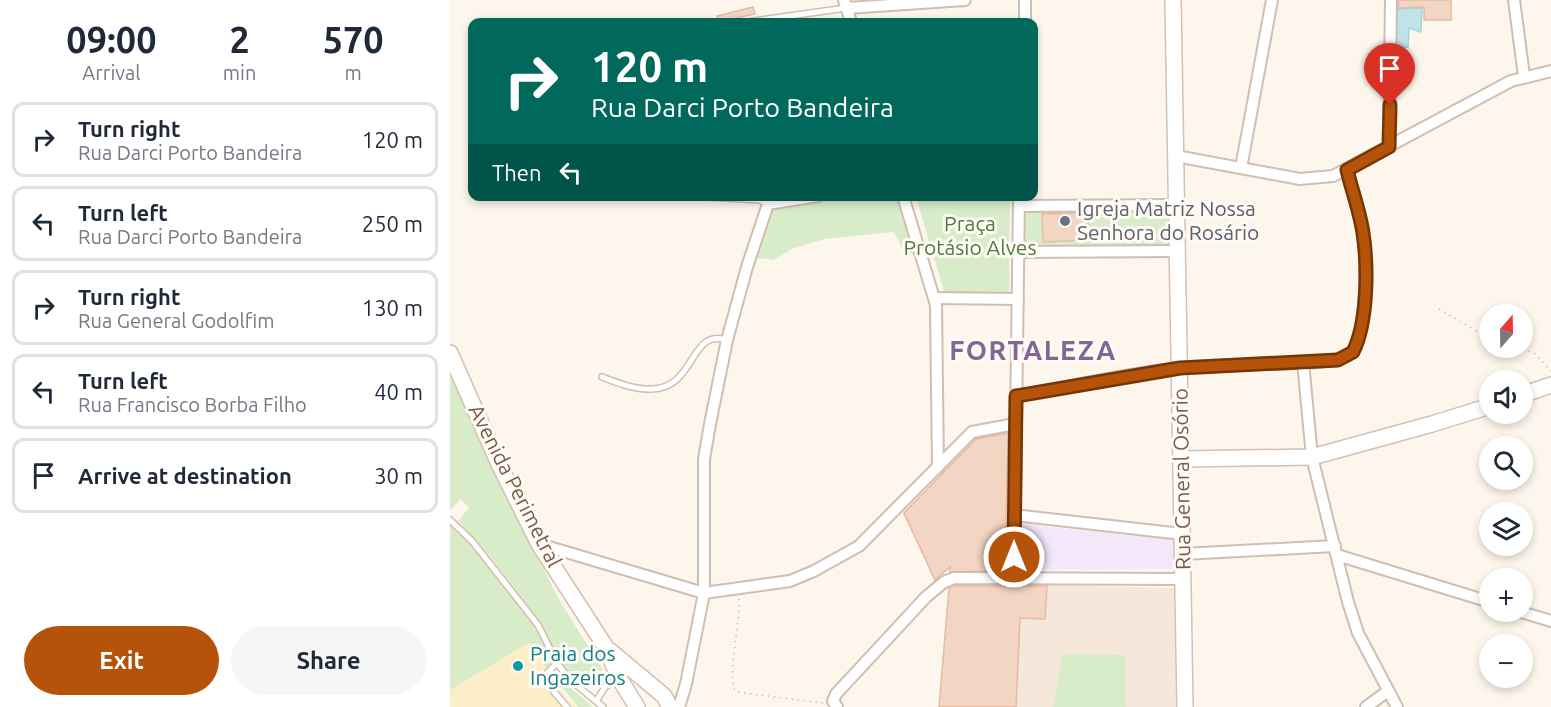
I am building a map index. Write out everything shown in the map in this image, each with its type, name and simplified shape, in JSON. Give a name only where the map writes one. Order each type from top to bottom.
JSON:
[{"type":"street","points":[[845,4],[965,0]]},
{"type":"street","points":[[1024,18],[1025,0]]},
{"type":"street","name":"Rua General Osório","points":[[1173,0],[1185,707]]},
{"type":"street","points":[[1241,168],[1272,0]]},
{"type":"street","points":[[1389,147],[1391,0]]},
{"type":"street","points":[[1514,0],[1524,76]]},
{"type":"street","points":[[1176,156],[1300,179],[1333,176],[1511,81],[1551,71]]},
{"type":"street","points":[[1016,396],[1180,368],[1338,360],[1346,357],[1353,352],[1357,344],[1362,325],[1364,301],[1363,233],[1347,170]]},
{"type":"street","points":[[679,707],[686,684],[704,593],[704,459],[727,340],[747,267],[768,204],[787,201]]},
{"type":"street","points":[[905,201],[934,298],[938,467]]},
{"type":"street","points":[[1014,578],[1019,201],[1177,205]]},
{"type":"street","points":[[1019,252],[1178,250]]},
{"type":"street","points":[[934,298],[1018,299]]},
{"type":"street","name":"Avenida Perimetral","points":[[450,353],[499,464],[539,544],[605,646],[619,678],[637,707]]},
{"type":"street","points":[[1303,362],[1312,457],[1358,633],[1397,707]]},
{"type":"street","points":[[1533,391],[1551,385]]},
{"type":"street","points":[[1182,459],[1312,457],[1479,409]]},
{"type":"street","points":[[539,544],[704,593],[790,581],[859,546],[972,432],[1015,424]]},
{"type":"street","points":[[1014,515],[1182,534]]},
{"type":"street","points":[[1183,554],[1336,550],[1479,598]]},
{"type":"street","points":[[835,701],[938,586],[954,578],[1183,579]]},
{"type":"street","points":[[1533,616],[1551,621]]},
{"type":"street","name":"Avenida Perimetral","points":[[605,646],[667,701]]},
{"type":"street","points":[[619,678],[624,672],[635,672]]},
{"type":"street","points":[[667,701],[686,684]]},
{"type":"street","points":[[1366,707],[1388,691]]},
{"type":"lane","points":[[769,18],[845,4]]},
{"type":"lane","points":[[762,201],[768,204]]},
{"type":"lane","points":[[602,377],[642,389],[665,387],[683,375],[706,340],[718,337],[727,340]]},
{"type":"lane","points":[[450,520],[472,541],[538,625],[557,663],[568,678],[603,707]]},
{"type":"lane","points":[[557,663],[547,674],[548,682],[567,707]]},
{"type":"lane","points":[[597,700],[605,687],[619,678]]},
{"type":"path","points":[[1438,309],[1479,333]]},
{"type":"path","points":[[1533,352],[1551,371]]},
{"type":"path","points":[[901,506],[938,586]]},
{"type":"path","points":[[738,589],[740,614],[732,680],[736,693],[835,701]]},
{"type":"shaded area","points":[[1022,524],[1174,540],[1174,569],[1020,570]]},
{"type":"shaded area","points":[[1047,585],[1174,588],[1176,707],[1016,707],[1020,618],[1045,618]]},
{"type":"green space","points":[[789,201],[903,201],[919,255],[905,253],[894,232],[824,239],[794,248],[773,260],[750,257],[768,204]]},
{"type":"green space","name":"Praça Protásio Alves","points":[[917,201],[1010,201],[1009,293],[944,292]]},
{"type":"green space","points":[[1019,206],[1176,206],[1177,250],[1020,251]]},
{"type":"green space","points":[[450,375],[558,598],[603,670],[601,680],[596,686],[576,682],[559,664],[535,615],[484,549],[458,521],[469,508],[461,499],[450,510]]},
{"type":"green space","points":[[450,523],[495,571],[533,624],[554,662],[549,667],[556,699],[450,707]]},
{"type":"green space","points":[[1062,654],[1125,655],[1126,707],[1053,707]]},
{"type":"green space","points":[[562,680],[593,707],[578,707],[558,682]]},
{"type":"sand","name":"Praia dos Ingazeiros","points":[[530,642],[561,691],[576,707],[450,707],[450,690]]},
{"type":"water","points":[[1422,8],[1421,32],[1409,28],[1408,47],[1393,48],[1394,9]]},
{"type":"building","points":[[1399,0],[1451,0],[1451,20],[1424,20],[1424,7],[1398,8]]},
{"type":"building","points":[[753,7],[755,14],[736,18],[717,18],[717,16]]},
{"type":"building","name":"Igreja Matriz Nossa Senhora do Rosário","points":[[1088,213],[1089,240],[1043,242],[1042,214]]},
{"type":"building","points":[[1008,433],[1005,571],[950,572],[950,567],[935,580],[904,513],[976,439]]},
{"type":"building","points":[[955,586],[1047,586],[1045,619],[1020,618],[1016,707],[939,707],[949,588]]},
{"type":"place","name":"Igreja Matriz Nossa Senhora do Rosário","points":[[1065,221]]},
{"type":"place","name":"Praia dos Ingazeiros","points":[[518,666]]},
{"type":"district","name":"FORTALEZA","points":[[1033,351]]},
{"type":"route","points":[[1014,557],[1016,396],[1180,368],[1338,360],[1353,352],[1362,325],[1363,233],[1347,170],[1389,147],[1390,105]]}]
